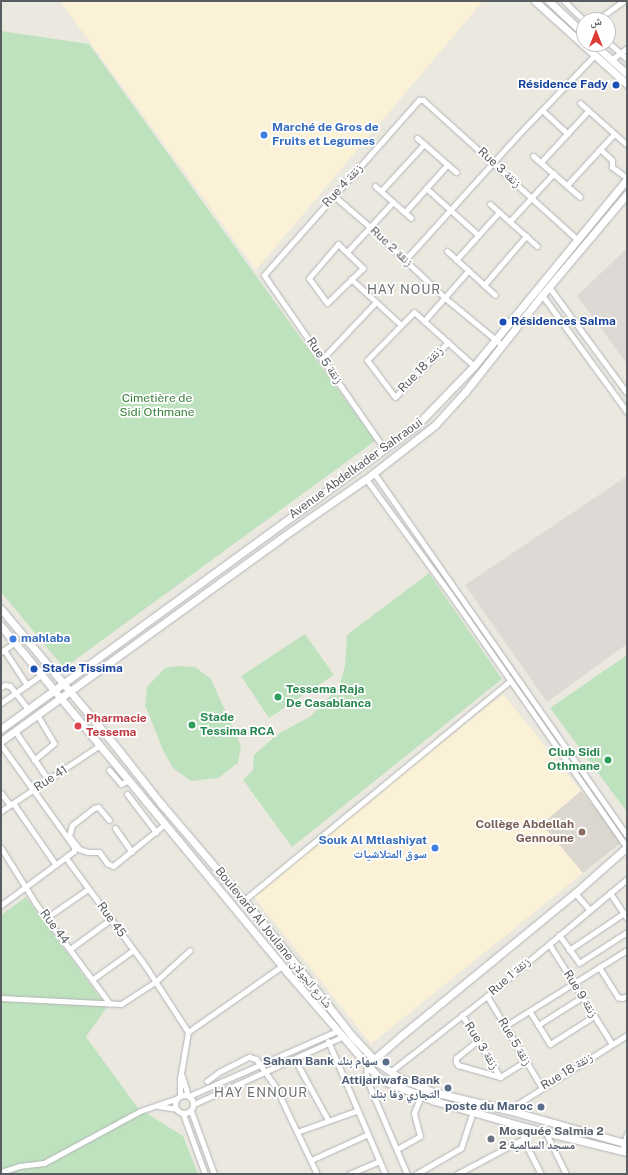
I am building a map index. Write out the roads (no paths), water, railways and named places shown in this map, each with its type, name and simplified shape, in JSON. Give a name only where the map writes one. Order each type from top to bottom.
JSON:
[{"type":"main road","points":[[535,1],[594,56],[627,84]]},
{"type":"main road","points":[[549,1],[576,26]]},
{"type":"main road","points":[[602,52],[627,74]]},
{"type":"main road","name":"Avenue Abdelkader Sahraoui","points":[[2,727],[28,710],[274,529],[385,450],[425,418],[474,366],[627,179]]},
{"type":"main road","name":"Avenue Abdelkader Sahraoui","points":[[1,741],[281,538],[366,479],[435,425],[465,392],[549,287],[627,194]]},
{"type":"main road","points":[[311,503],[318,512]]},
{"type":"main road","points":[[274,529],[281,538]]},
{"type":"main road","name":"Boulevard Al Joulane شارع الجولان","points":[[1,609],[243,901],[352,1036],[374,1060],[390,1072],[414,1086],[508,1110],[625,1147]]},
{"type":"main road","name":"Boulevard Al Joulane شارع الجولان","points":[[1,626],[282,966],[377,1076],[389,1083],[421,1096],[525,1127],[625,1147]]},
{"type":"main road","points":[[367,1066],[402,1035],[575,893],[627,848]]},
{"type":"street","points":[[564,1],[576,12]]},
{"type":"street","points":[[608,12],[621,2]]},
{"type":"street","points":[[611,60],[627,48]]},
{"type":"street","points":[[616,49],[627,59]]},
{"type":"street","points":[[405,260],[542,110],[594,56]]},
{"type":"street","name":"Rue 3 زنقة","points":[[421,99],[532,197],[577,239]]},
{"type":"street","name":"Rue 4 زنقة","points":[[265,273],[421,99]]},
{"type":"street","points":[[580,103],[626,144]]},
{"type":"street","points":[[542,110],[568,134]]},
{"type":"street","points":[[541,162],[588,111]]},
{"type":"street","points":[[567,186],[614,134]]},
{"type":"street","points":[[417,138],[456,172]]},
{"type":"street","points":[[381,191],[424,144]]},
{"type":"street","points":[[600,149],[612,160],[612,167],[627,179]]},
{"type":"street","points":[[534,156],[580,197]]},
{"type":"street","points":[[405,212],[448,165]]},
{"type":"street","points":[[510,222],[554,174]]},
{"type":"street","points":[[375,186],[411,218]]},
{"type":"street","points":[[426,188],[478,235]]},
{"type":"street","name":"Rue 2 زنقة","points":[[334,196],[370,227],[445,298],[502,345]]},
{"type":"street","points":[[347,252],[393,202]]},
{"type":"street","points":[[490,204],[538,246]]},
{"type":"street","points":[[456,260],[499,212]]},
{"type":"street","points":[[484,285],[526,236]]},
{"type":"street","points":[[338,244],[347,252],[363,267],[327,303],[308,278],[338,244]]},
{"type":"street","points":[[447,251],[495,295]]},
{"type":"street","points":[[424,320],[468,271]]},
{"type":"street","name":"Rue 5 زنقة","points":[[265,273],[266,280],[323,358],[385,450]]},
{"type":"street","points":[[351,279],[401,325],[414,312],[474,366]]},
{"type":"street","points":[[549,287],[627,393]]},
{"type":"street","points":[[542,296],[627,412]]},
{"type":"street","points":[[323,358],[376,302]]},
{"type":"street","name":"Rue 18 زنقة","points":[[401,325],[367,360],[394,397],[448,342]]},
{"type":"street","points":[[374,473],[627,836]]},
{"type":"street","points":[[366,479],[627,848]]},
{"type":"street","points":[[401,527],[408,522]]},
{"type":"street","points":[[14,643],[3,651],[27,685]]},
{"type":"street","points":[[491,654],[497,649]]},
{"type":"street","points":[[1,703],[41,675]]},
{"type":"street","points":[[243,901],[510,681]]},
{"type":"street","points":[[1,687],[7,684],[16,693],[28,710]]},
{"type":"street","points":[[34,760],[54,743],[37,715]]},
{"type":"street","points":[[16,731],[49,781]]},
{"type":"street","points":[[1,745],[74,847],[74,851],[66,858],[1,906]]},
{"type":"street","name":"Rue 41","points":[[1,811],[49,781],[100,745]]},
{"type":"street","points":[[109,770],[121,784],[129,780]]},
{"type":"street","points":[[1,793],[11,804],[56,865]]},
{"type":"street","points":[[127,794],[156,832]]},
{"type":"street","points":[[137,807],[146,800]]},
{"type":"street","points":[[109,820],[98,808],[94,808],[71,826],[69,836],[79,849],[88,852],[100,852],[107,863],[113,866],[165,824]]},
{"type":"street","points":[[115,828],[132,852]]},
{"type":"street","name":"Rue 44","points":[[1,848],[46,918],[93,979],[110,1004]]},
{"type":"street","name":"Rue 45","points":[[66,858],[155,982],[188,1032]]},
{"type":"street","name":"Rue 1 زنقة","points":[[390,1072],[487,996],[558,935],[627,879]]},
{"type":"street","points":[[46,918],[88,889]]},
{"type":"street","points":[[575,893],[589,910]]},
{"type":"street","points":[[569,950],[625,916],[610,893]]},
{"type":"street","points":[[70,949],[111,920]]},
{"type":"street","points":[[558,935],[579,964],[627,932]]},
{"type":"street","name":"Rue 9 زنقة","points":[[548,944],[612,1044]]},
{"type":"street","points":[[93,979],[132,950]]},
{"type":"street","points":[[1,998],[121,1004],[155,982],[190,950]]},
{"type":"street","points":[[505,1026],[530,1012],[627,950]]},
{"type":"street","points":[[176,1109],[175,1105],[178,1097],[188,1032],[282,966]]},
{"type":"street","points":[[599,967],[618,997],[622,998],[627,996]]},
{"type":"street","name":"Rue 5 زنقة","points":[[487,996],[542,1088]]},
{"type":"street","points":[[538,1025],[582,996]]},
{"type":"street","points":[[530,1012],[550,1044],[594,1016]]},
{"type":"street","name":"Rue 3 زنقة","points":[[462,1015],[500,1077]]},
{"type":"street","points":[[1,1172],[19,1166],[44,1163],[140,1111],[178,1097],[189,1096],[326,1037],[340,1034]]},
{"type":"street","points":[[214,1174],[191,1111],[194,1104],[295,1060],[329,1043],[340,1034]]},
{"type":"street","name":"Rue 18 زنقة","points":[[508,1110],[627,1035]]},
{"type":"street","points":[[326,1037],[366,1135],[385,1174]]},
{"type":"street","points":[[477,1041],[457,1057],[456,1062],[459,1066],[500,1077],[526,1061]]},
{"type":"street","points":[[207,1081],[219,1072],[248,1057],[256,1058],[267,1072],[317,1174]]},
{"type":"street","points":[[295,1060],[328,1120]]},
{"type":"street","points":[[367,1066],[366,1078],[407,1174]]},
{"type":"street","points":[[182,1073],[189,1096],[194,1104]]},
{"type":"street","points":[[397,1149],[420,1136],[414,1113],[421,1096]]},
{"type":"street","points":[[155,1106],[176,1109],[183,1114],[205,1174]]},
{"type":"street","points":[[183,1114],[191,1111]]},
{"type":"street","points":[[297,1132],[356,1111]]},
{"type":"street","points":[[416,1174],[461,1148],[473,1112]]},
{"type":"street","points":[[525,1127],[523,1139],[541,1174]]},
{"type":"street","points":[[545,1132],[566,1174]]},
{"type":"street","points":[[625,1147],[627,1134]]},
{"type":"street","points":[[311,1160],[366,1135]]},
{"type":"street","points":[[457,1174],[523,1139]]},
{"type":"street","points":[[349,1174],[379,1161]]},
{"type":"place","name":"Résidence Fady","points":[[616,85]]},
{"type":"place","name":"Marché de Gros de Fruits et Legumes","points":[[264,135]]},
{"type":"place","name":"Résidences Salma","points":[[503,322]]},
{"type":"place","name":"mahlaba","points":[[13,639]]},
{"type":"place","name":"Stade Tissima","points":[[34,669]]},
{"type":"place","name":"Tessema Raja De Casablanca","points":[[278,697]]},
{"type":"place","name":"Stade Tessima RCA","points":[[192,725]]},
{"type":"place","name":"Pharmacie Tessema","points":[[78,726]]},
{"type":"place","name":"Club Sidi Othmane","points":[[608,760]]},
{"type":"place","name":"Collège Abdellah Gennoune","points":[[582,832]]},
{"type":"place","name":"Souk Al Mtlashiyat سوق المتلاشيات","points":[[435,848]]},
{"type":"place","name":"Saham Bank سهام بنك","points":[[386,1062]]},
{"type":"place","name":"Attijariwafa Bank التجاري وفا بنك","points":[[448,1088]]},
{"type":"place","name":"poste du Maroc","points":[[541,1107]]},
{"type":"place","name":"Mosquée Salmia 2 مسجد السالمية 2","points":[[491,1139]]},
{"type":"district","name":"HAY NOUR","points":[[404,290]]},
{"type":"district","name":"HAY ENNOUR","points":[[261,1093]]},
{"type":"park label","name":"Cimetière de Sidi Othmane","points":[[157,406]]}]
